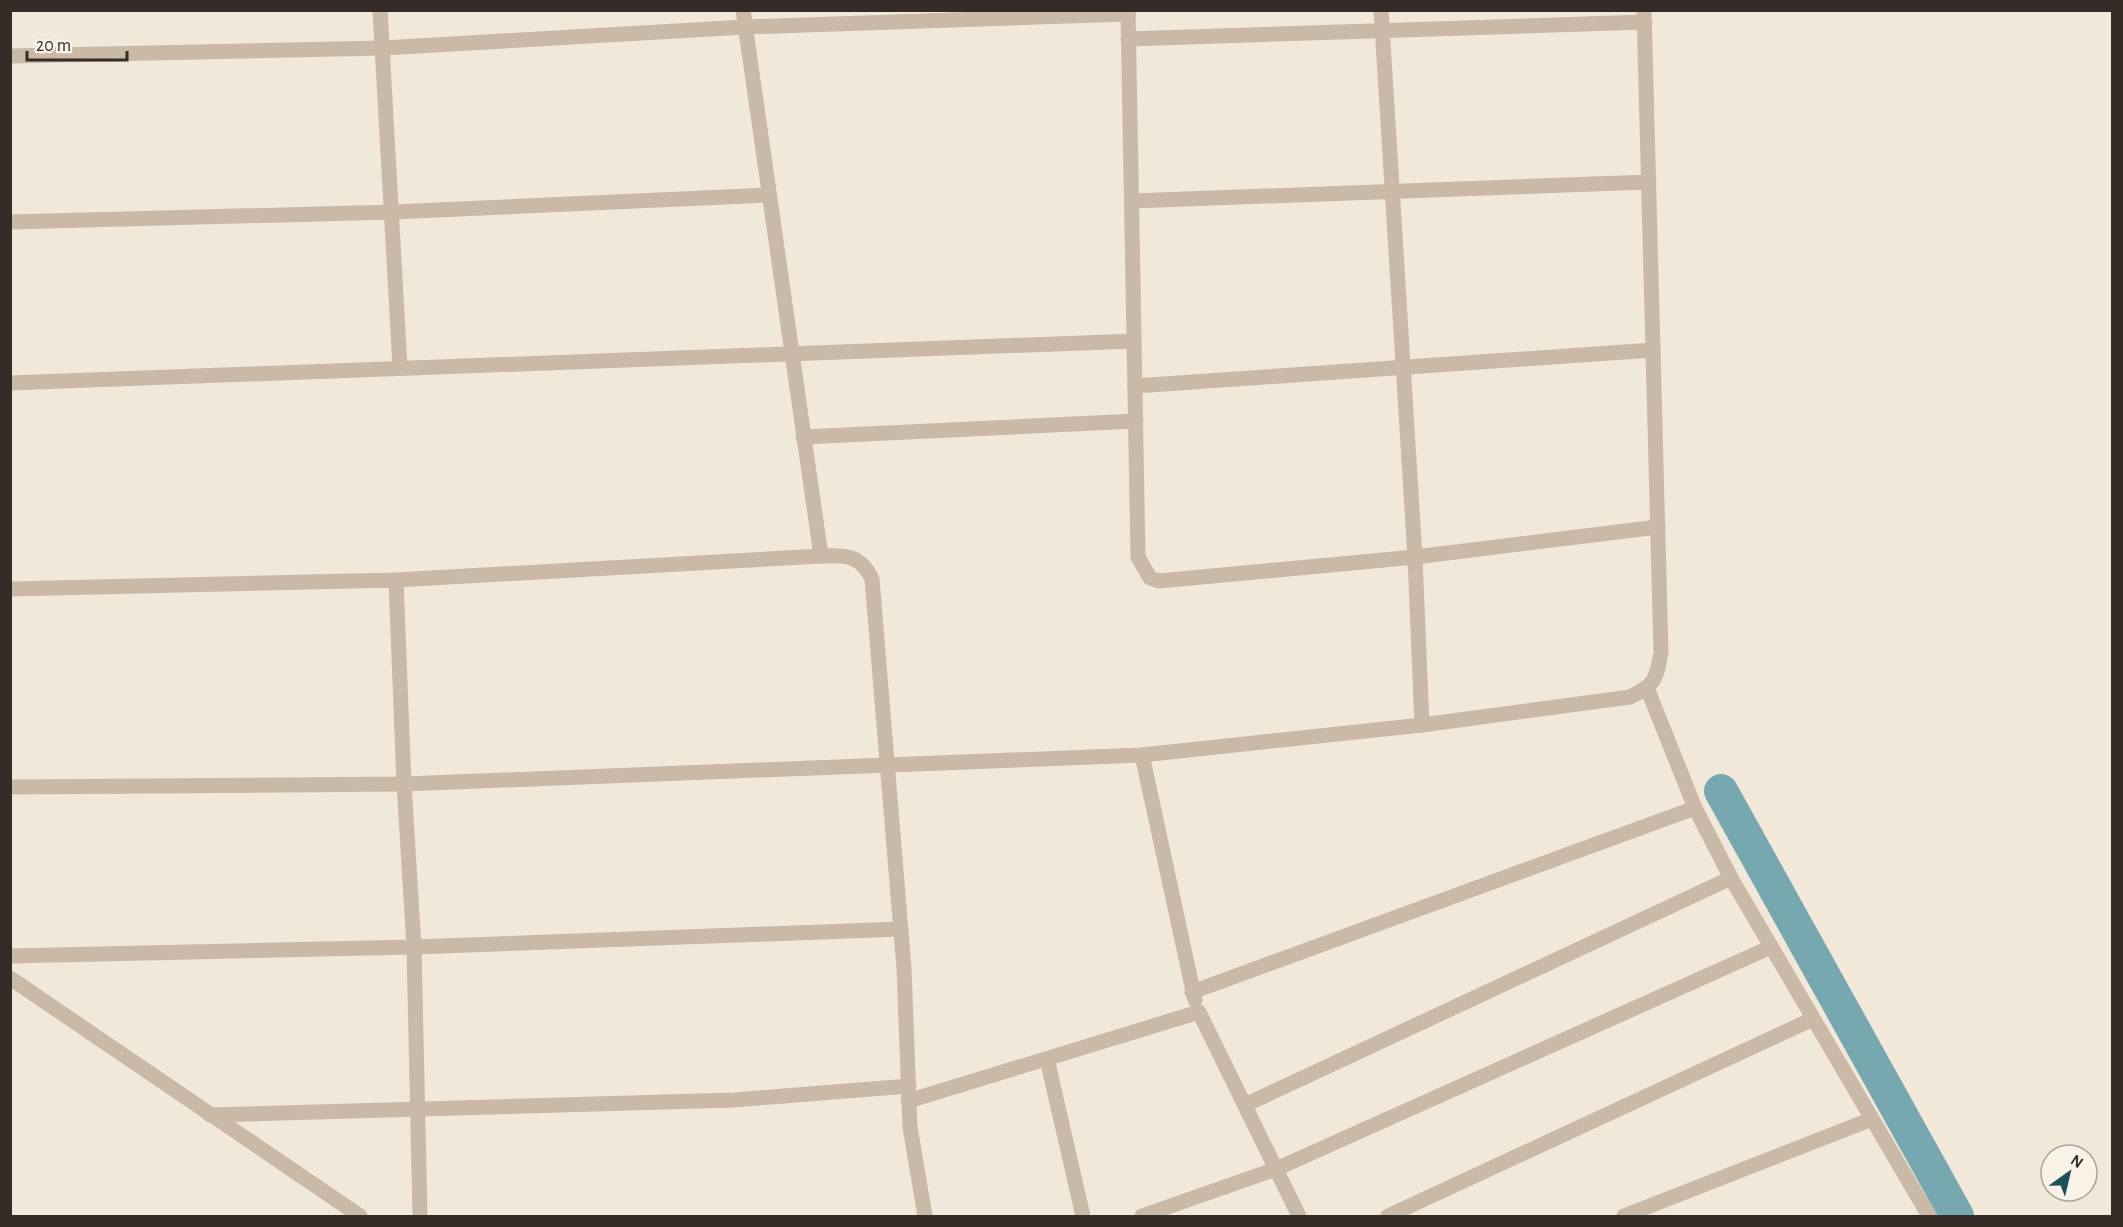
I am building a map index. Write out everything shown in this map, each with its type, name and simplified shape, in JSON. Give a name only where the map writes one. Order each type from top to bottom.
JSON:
[{"type":"street","points":[[380,10],[400,367]]},
{"type":"street","points":[[743,10],[821,556]]},
{"type":"street","points":[[1381,10],[1415,557],[1422,725]]},
{"type":"street","points":[[10,56],[383,48],[745,27],[1128,12],[1138,557],[1150,578],[1159,581],[1415,557],[1658,526]]},
{"type":"street","points":[[10,787],[404,784],[1142,755],[1422,725],[1629,697],[1647,688],[1657,677],[1662,653],[1645,16],[1382,32],[1128,39]]},
{"type":"street","points":[[1131,201],[1649,182]]},
{"type":"street","points":[[10,222],[393,212],[768,195]]},
{"type":"street","points":[[10,383],[1134,341]]},
{"type":"street","points":[[1135,386],[1653,350]]},
{"type":"street","points":[[803,437],[1136,421]]},
{"type":"street","points":[[10,589],[396,580],[845,555],[859,560],[867,568],[872,579],[890,765],[912,1149],[925,1216]]},
{"type":"street","points":[[396,580],[404,784],[414,947],[420,1216]]},
{"type":"street","points":[[1647,688],[1695,808],[1731,878],[1929,1216]]},
{"type":"street","points":[[1142,755],[1192,992],[1199,1012],[1299,1216]]},
{"type":"street","points":[[1192,992],[1695,808]]},
{"type":"street","points":[[1245,1105],[1731,878]]},
{"type":"street","points":[[10,956],[414,947],[901,929]]},
{"type":"street","points":[[1142,1216],[1276,1168],[1771,947]]},
{"type":"street","points":[[10,978],[360,1216]]},
{"type":"street","points":[[210,1114],[734,1101],[908,1093],[1047,1059],[1199,1012]]},
{"type":"street","points":[[1388,1216],[1813,1019]]},
{"type":"street","points":[[1047,1059],[1083,1216]]},
{"type":"street","points":[[1624,1216],[1872,1119]]},
{"type":"waterway","points":[[1721,791],[1957,1216]]}]
